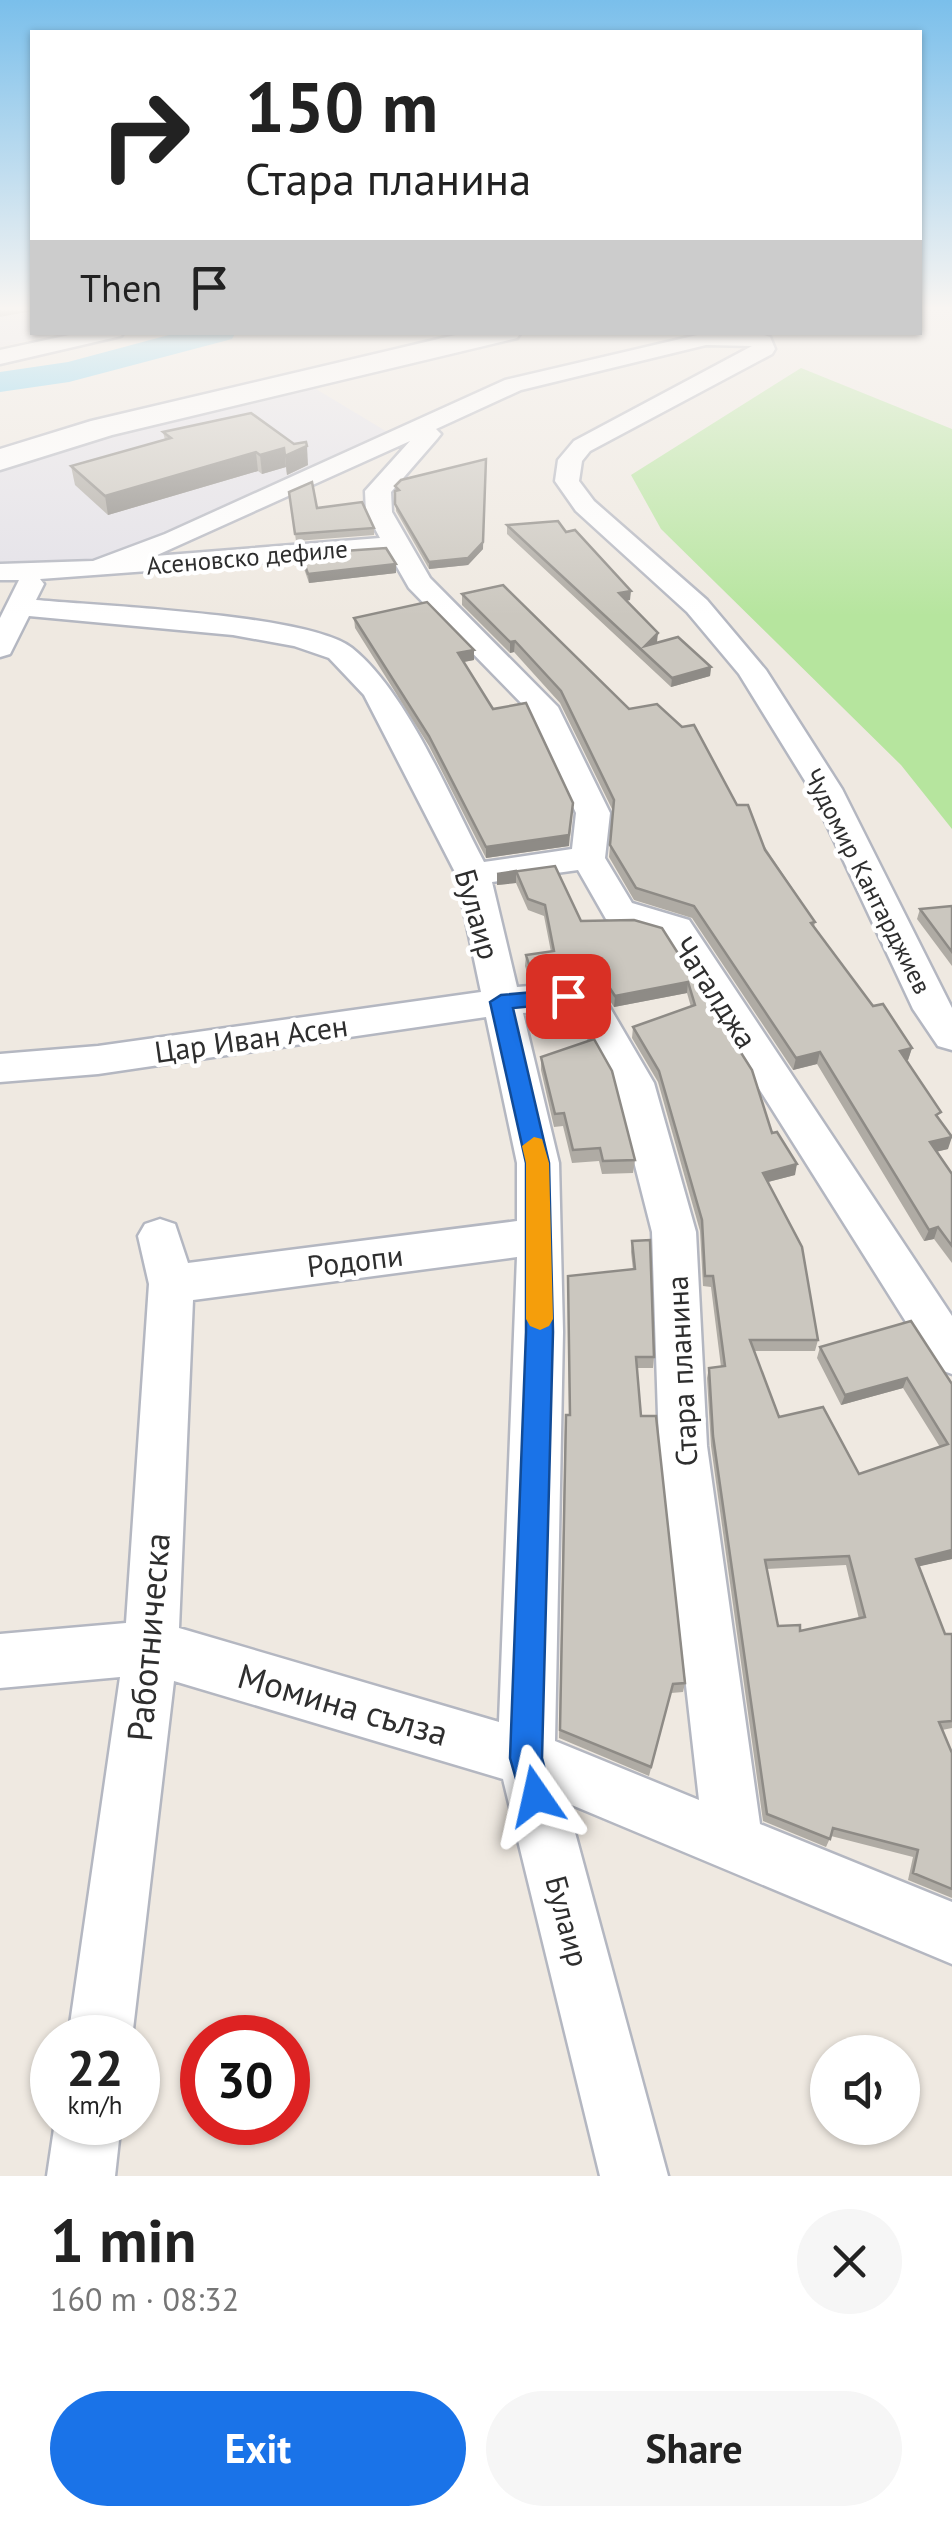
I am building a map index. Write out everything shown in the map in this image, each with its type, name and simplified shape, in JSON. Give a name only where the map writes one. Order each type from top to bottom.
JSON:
[{"type":"main road","points":[[0,460],[167,413]]},
{"type":"street","name":"Асеновско дефиле","points":[[96,569],[174,540],[458,413]]},
{"type":"street","name":"Чудомир Кантарджиев","points":[[642,413],[582,446],[570,460],[566,481],[585,506],[698,606],[751,670],[826,789],[924,994],[952,1036]]},
{"type":"street","points":[[442,420],[378,491],[380,512],[419,582],[543,708],[593,814],[588,858],[473,874]]},
{"type":"street","name":"Асеновско дефиле","points":[[19,584],[96,569],[398,544]]},
{"type":"street","points":[[0,648],[19,584]]},
{"type":"street","name":"Булаир","points":[[19,584],[300,639],[339,652],[377,691],[473,874],[538,1163],[540,1236],[526,1758],[634,2176]]},
{"type":"street","name":"Чаталджа","points":[[588,858],[619,911],[676,928],[952,1354]]},
{"type":"street","name":"Стара планина","points":[[501,1002],[568,996],[589,1003],[634,1083],[674,1232],[683,1446],[733,1843]]},
{"type":"street","name":"Цар Иван Асен","points":[[0,1068],[98,1060],[501,1002]]},
{"type":"street","name":"Родопи","points":[[165,1260],[540,1236]]},
{"type":"street","name":"Работническа","points":[[103,2015],[152,1647],[165,1260]]},
{"type":"street","name":"Момина сълза","points":[[0,1661],[152,1647],[526,1758],[952,1933]]},
{"type":"street","points":[[81,2176],[85,2145]]},
{"type":"shaded area","points":[[179,413],[355,413],[399,439],[96,569],[0,572],[0,460]]},
{"type":"green space","points":[[730,413],[911,413],[952,429],[952,829],[901,765],[661,529],[631,475]]},
{"type":"building","points":[[251,413],[294,444],[306,442],[307,446],[285,456],[284,448],[260,455],[256,452],[105,496],[71,466],[171,438],[163,432]]},
{"type":"building","points":[[486,459],[483,542],[468,558],[429,562],[395,504],[395,491],[399,490],[395,486],[401,480]]},
{"type":"building","points":[[312,482],[317,508],[362,502],[374,528],[295,534],[289,492]]},
{"type":"building","points":[[558,521],[566,532],[575,530],[631,591],[619,593],[658,633],[645,646],[678,637],[711,667],[672,678],[507,525]]},
{"type":"building","points":[[386,548],[396,564],[308,574],[301,554]]},
{"type":"building","points":[[503,585],[629,709],[657,704],[682,727],[694,725],[737,805],[748,805],[765,850],[815,922],[811,923],[873,1006],[883,1004],[912,1048],[900,1051],[941,1112],[936,1115],[952,1137],[930,1142],[952,1174],[952,1246],[938,1227],[929,1230],[820,1052],[796,1058],[694,906],[636,888],[610,845],[614,800],[561,691],[515,641],[510,642],[462,594]]},
{"type":"building","points":[[427,602],[474,650],[458,653],[493,709],[526,703],[573,803],[569,835],[486,847],[429,736],[354,618]]},
{"type":"building","points":[[555,866],[581,921],[634,920],[662,928],[752,1070],[772,1133],[777,1132],[797,1164],[763,1173],[802,1247],[818,1340],[750,1340],[779,1417],[823,1407],[859,1474],[948,1444],[907,1378],[845,1395],[820,1347],[911,1321],[952,1384],[952,1550],[916,1559],[945,1634],[952,1634],[952,1721],[939,1722],[952,1753],[952,1889],[913,1873],[918,1850],[833,1828],[830,1839],[767,1814],[713,1436],[709,1368],[725,1366],[713,1276],[705,1276],[702,1220],[659,1071],[633,1027],[695,1005],[688,982],[615,996],[604,979],[570,968],[531,971],[526,955],[554,951],[545,905],[528,899],[516,871]],"holes":[[[849,1556],[865,1617],[800,1631],[800,1625],[778,1626],[765,1560]]]},
{"type":"building","points":[[952,906],[952,952],[920,909]]},
{"type":"building","points":[[541,1007],[572,1007],[542,1012]]},
{"type":"building","points":[[594,1039],[612,1071],[635,1160],[603,1161],[600,1148],[573,1150],[564,1113],[555,1114],[541,1057]]},
{"type":"building","points":[[650,1240],[654,1357],[636,1357],[641,1416],[656,1416],[685,1683],[673,1684],[651,1767],[560,1730],[566,1415],[570,1415],[568,1276],[635,1269],[632,1241]]},
{"type":"slow traffic","points":[[534,1146],[538,1163],[540,1319]]},
{"type":"route","points":[[536,1796],[526,1758],[540,1332],[538,1163],[501,1002],[568,996]]}]
